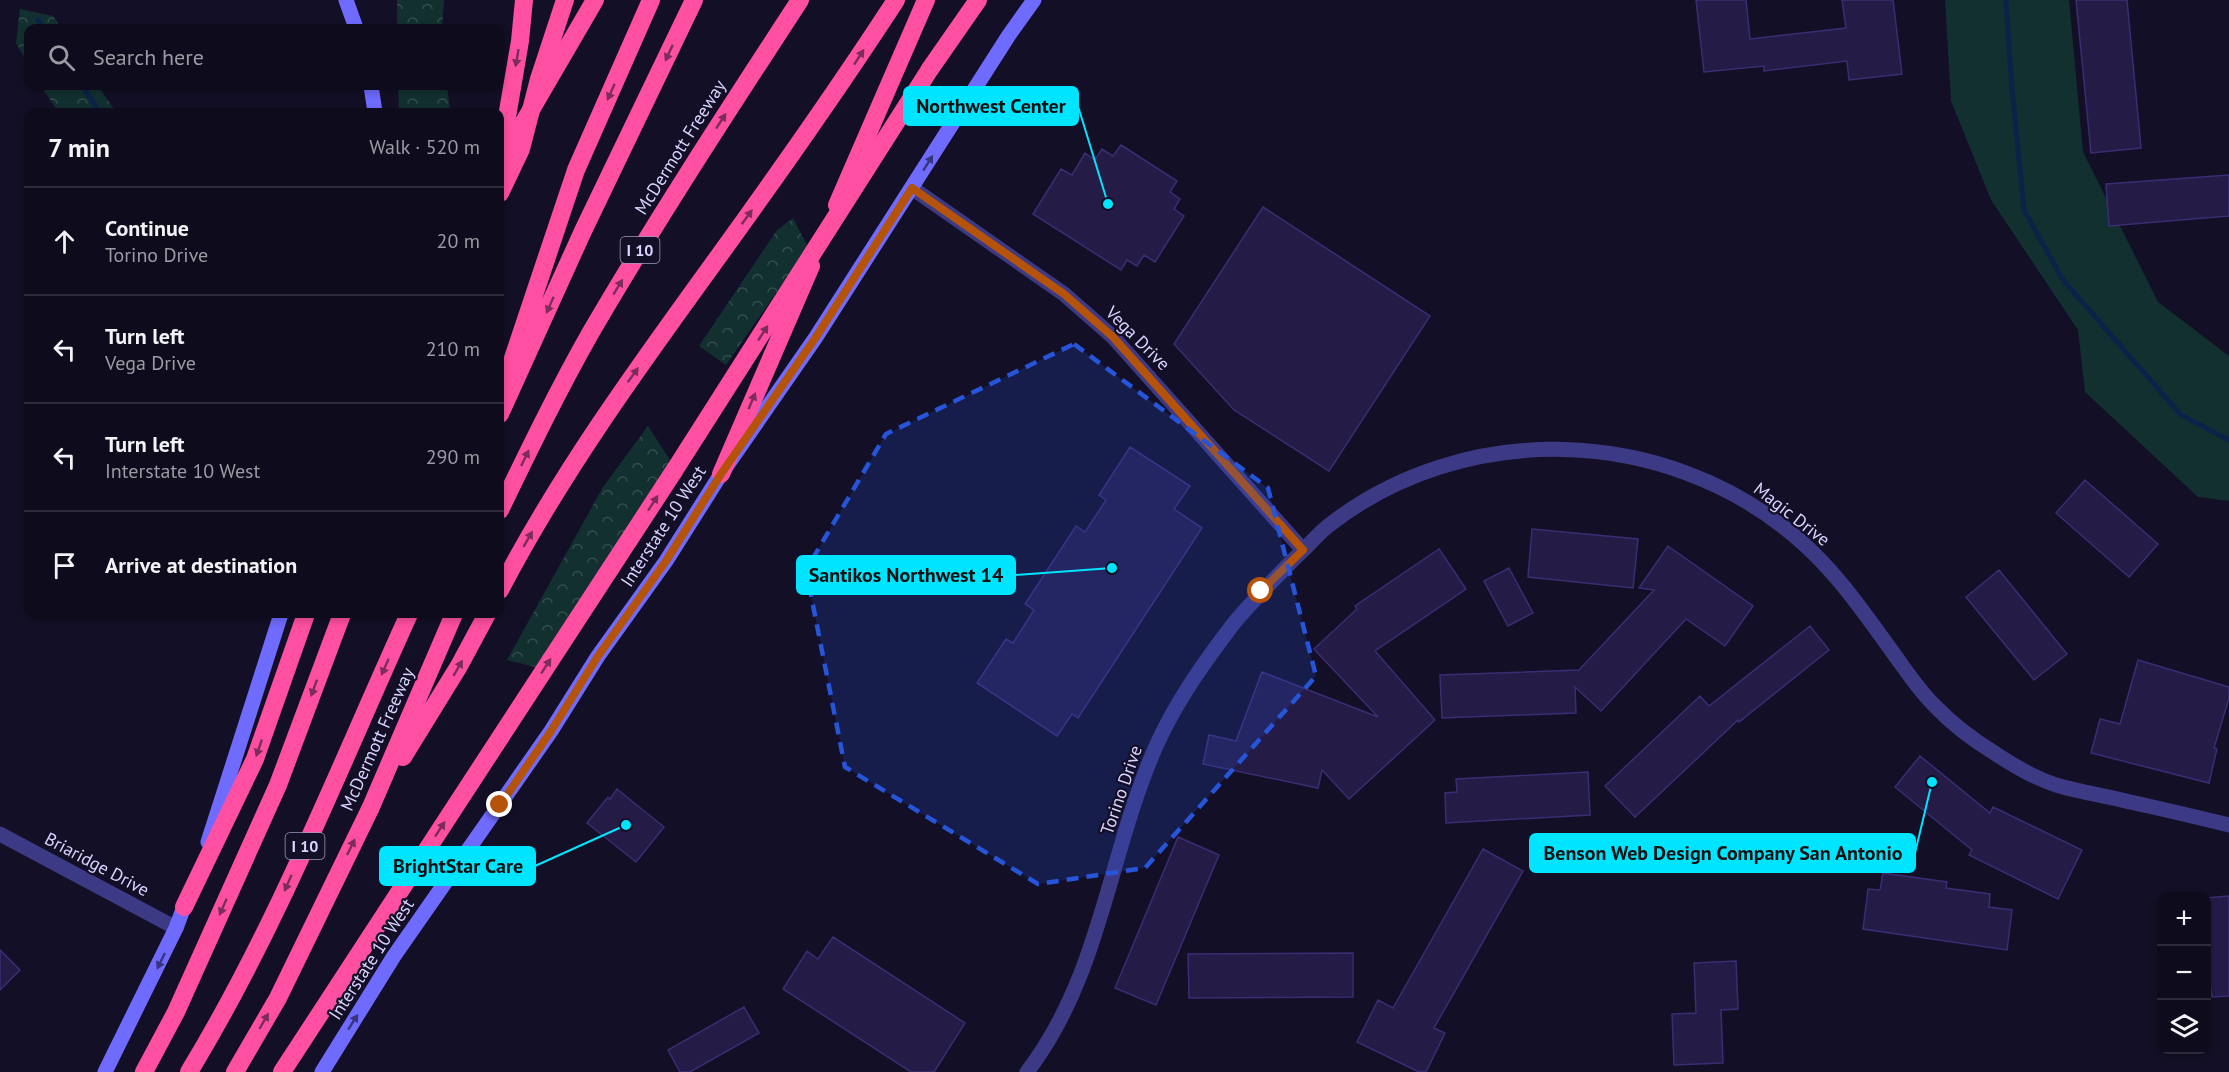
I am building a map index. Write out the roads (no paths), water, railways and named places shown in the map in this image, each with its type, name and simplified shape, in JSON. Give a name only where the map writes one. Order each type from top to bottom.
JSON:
[{"type":"highway","points":[[504,137],[520,41],[524,0]]},
{"type":"highway","points":[[504,185],[521,148],[539,79],[565,0]]},
{"type":"highway","points":[[504,154],[595,0]]},
{"type":"highway","points":[[504,385],[576,170],[651,0]]},
{"type":"highway","points":[[504,405],[694,0]]},
{"type":"highway","name":"McDermott Freeway","points":[[504,502],[547,412],[596,324],[703,150],[800,0]]},
{"type":"highway","points":[[504,583],[550,501],[627,383],[784,165],[896,0]]},
{"type":"highway","points":[[721,474],[926,0]]},
{"type":"highway","points":[[930,69],[967,0]]},
{"type":"highway","points":[[282,1072],[674,471],[930,69],[978,0]]},
{"type":"highway","points":[[184,907],[255,759],[305,618]]},
{"type":"highway","points":[[144,1072],[176,1012],[278,785],[341,618]]},
{"type":"highway","name":"McDermott Freeway","points":[[189,1072],[218,1025],[273,916],[407,618]]},
{"type":"highway","name":"McDermott Freeway","points":[[234,1072],[278,998],[371,807],[452,618]]},
{"type":"highway","points":[[371,807],[459,666],[485,618]]},
{"type":"main road","points":[[346,0],[355,24]]},
{"type":"main road","name":"Interstate 10 West","points":[[322,1072],[394,956],[551,731],[598,656],[666,561],[721,474],[816,337],[1009,35],[1035,0]]},
{"type":"main road","points":[[372,90],[374,108]]},
{"type":"main road","points":[[105,1072],[176,928],[208,840],[280,618]]},
{"type":"street","name":"Vega Drive","points":[[912,188],[1064,294],[1113,337],[1303,550]]},
{"type":"street","name":"Magic Drive","points":[[1303,550],[1328,526],[1394,485],[1430,470],[1467,459],[1505,452],[1583,449],[1622,454],[1660,463],[1696,476],[1731,493],[1765,513],[1796,537],[1841,583],[1916,685],[1937,708],[1996,754],[2026,772],[2056,785],[2229,825]]},
{"type":"street","name":"Torino Drive","points":[[1027,1072],[1069,1006],[1085,968],[1141,786],[1156,746],[1172,713],[1191,681],[1235,623],[1261,591],[1303,550]]},
{"type":"street","name":"Briaridge Drive","points":[[0,834],[176,928]]},
{"type":"waterway","points":[[2006,0],[2024,210],[2063,280],[2181,415],[2229,440]]},
{"type":"waterway","points":[[38,20],[40,24]]},
{"type":"waterway","points":[[85,90],[97,108]]},
{"type":"place","name":"Northwest Center","points":[[1108,204]]},
{"type":"place","name":"Santikos Northwest 14","points":[[1112,568]]},
{"type":"place","name":"Benson Web Design Company San Antonio","points":[[1932,782]]},
{"type":"place","name":"BrightStar Care","points":[[626,825]]}]
